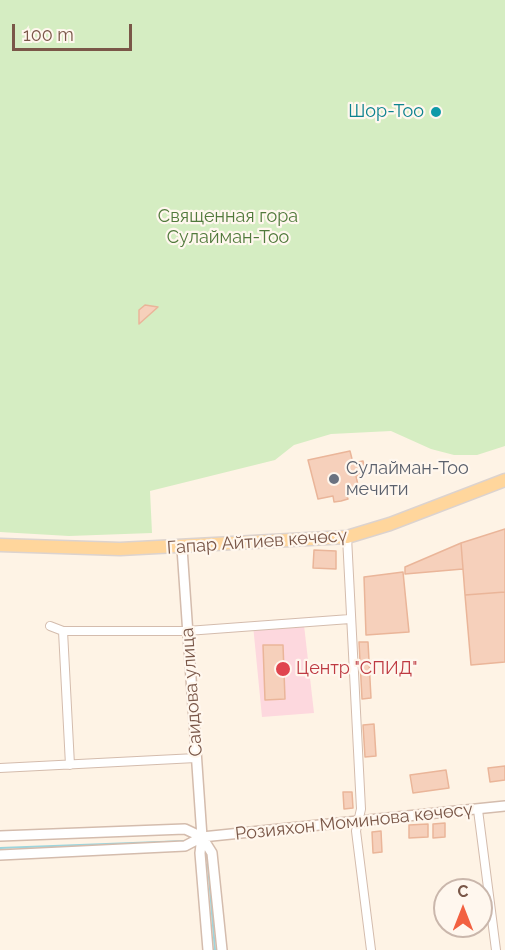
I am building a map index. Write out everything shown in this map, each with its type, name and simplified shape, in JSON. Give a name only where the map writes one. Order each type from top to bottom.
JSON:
[{"type":"main road","name":"Гапар Айтиев көчөсү","points":[[0,545],[120,549],[182,548],[347,537],[390,524],[505,480]]},
{"type":"street","points":[[347,537],[361,809],[356,831],[371,950]]},
{"type":"street","name":"Саидова улица","points":[[182,548],[208,950]]},
{"type":"street","points":[[50,626],[63,631],[187,631],[350,619]]},
{"type":"street","points":[[63,631],[70,765]]},
{"type":"street","points":[[0,768],[196,758]]},
{"type":"street","name":"Розияхон Моминова көчөсү","points":[[0,855],[185,846],[202,837],[505,806]]},
{"type":"street","points":[[477,810],[496,950]]},
{"type":"street","name":"Розияхон Моминова көчөсү","points":[[0,836],[185,829],[202,837]]},
{"type":"street","name":"Саидова улица","points":[[202,837],[212,853],[222,950]]},
{"type":"shaded area","name":"Центр \"СПИД\"","points":[[253,625],[304,625],[314,713],[262,717]]},
{"type":"green space","name":"Священная гора Сулайман-Тоо","points":[[0,0],[505,0],[505,446],[477,455],[454,455],[431,449],[391,431],[331,434],[294,445],[275,460],[150,491],[152,533],[69,536],[0,532]]},
{"type":"building","points":[[145,305],[158,307],[139,324],[139,310]]},
{"type":"building","name":"Сулайман-Тоо мечити","points":[[350,451],[353,463],[363,461],[366,474],[356,476],[359,490],[346,493],[348,499],[341,501],[334,502],[333,496],[318,499],[308,460]]},
{"type":"building","points":[[505,529],[505,592],[465,595],[461,543]]},
{"type":"building","points":[[461,543],[463,569],[405,574],[405,567]]},
{"type":"building","points":[[314,550],[336,551],[336,569],[313,568]]},
{"type":"building","points":[[403,572],[409,632],[366,635],[364,577]]},
{"type":"building","points":[[505,592],[505,662],[471,665],[465,595]]},
{"type":"building","points":[[359,642],[368,642],[371,698],[362,699]]},
{"type":"building","points":[[263,645],[283,645],[285,699],[265,700]]},
{"type":"building","points":[[374,724],[376,756],[365,757],[363,725]]},
{"type":"building","points":[[505,766],[505,780],[490,782],[488,768]]},
{"type":"building","points":[[446,770],[449,788],[413,793],[410,775]]},
{"type":"building","points":[[343,792],[352,792],[353,808],[344,809]]},
{"type":"building","points":[[445,823],[445,837],[433,838],[433,824]]},
{"type":"building","points":[[428,824],[428,837],[409,838],[409,825]]},
{"type":"building","points":[[381,831],[382,852],[373,853],[372,832]]},
{"type":"waterway","points":[[0,848],[186,841]]},
{"type":"waterway","points":[[207,852],[215,950]]},
{"type":"place","name":"Шор-Тоо","points":[[436,112]]},
{"type":"place","name":"Сулайман-Тоо мечити","points":[[334,479]]},
{"type":"place","name":"Центр \"СПИД\"","points":[[283,669]]}]
